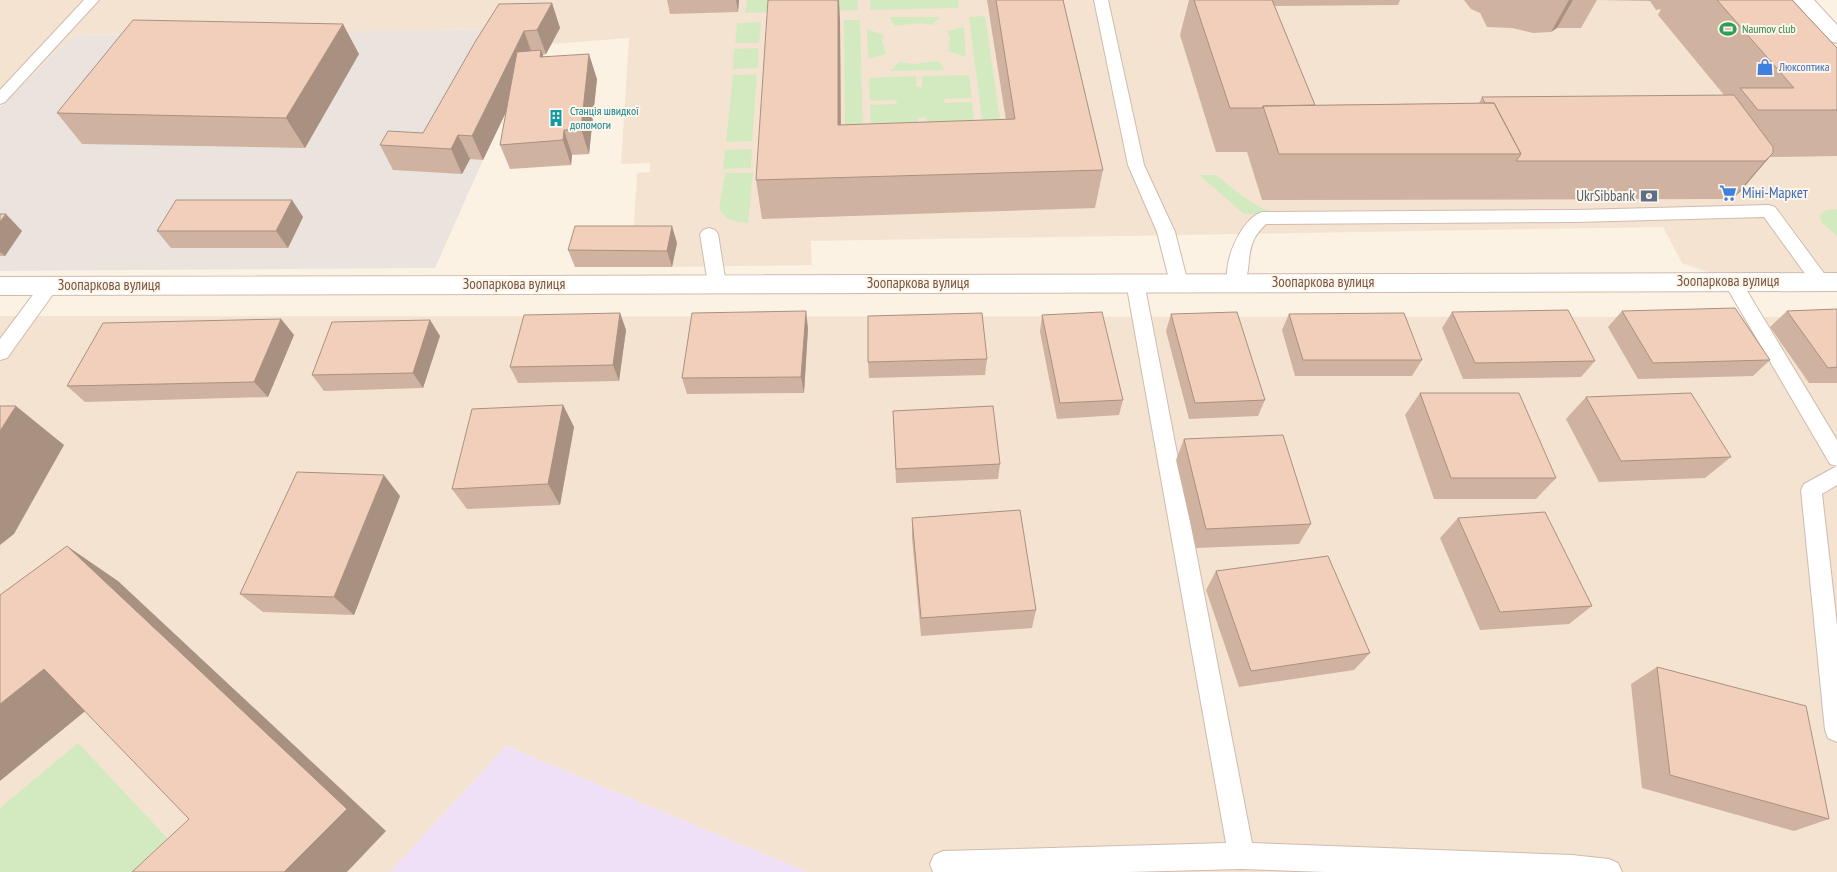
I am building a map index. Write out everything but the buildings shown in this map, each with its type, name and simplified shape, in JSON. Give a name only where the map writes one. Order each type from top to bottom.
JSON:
[{"type":"street","points":[[1803,0],[1837,37]]},
{"type":"street","name":"Зоопаркова вулиця","points":[[0,286],[1135,282],[1829,282]]},
{"type":"lane","points":[[0,99],[92,0]]},
{"type":"lane","points":[[1101,0],[1136,165],[1166,232],[1179,282]]},
{"type":"lane","points":[[1236,282],[1240,245],[1252,226],[1262,218],[1576,216],[1769,211],[1829,282]]},
{"type":"lane","points":[[709,234],[717,284]]},
{"type":"lane","points":[[1732,281],[1837,458]]},
{"type":"lane","points":[[1135,282],[1241,856]]},
{"type":"lane","points":[[0,353],[50,285]]},
{"type":"lane","points":[[1837,475],[1812,490],[1837,730]]},
{"type":"lane","points":[[943,864],[1241,856],[1572,868],[1609,872]]},
{"type":"shaded area","points":[[0,0],[1787,0],[1837,55],[1837,275],[1732,281],[1682,263],[1663,227],[811,241],[812,265],[672,267],[677,243],[659,243],[656,225],[634,226],[637,173],[650,172],[650,163],[621,164],[629,38],[551,44],[560,28],[73,35],[0,106]]},
{"type":"shaded area","points":[[560,28],[546,54],[533,56],[483,160],[435,268],[0,271],[0,107],[73,35]]},
{"type":"shaded area","points":[[0,316],[1837,317],[1837,872],[807,872],[506,746],[390,872],[0,872]]},
{"type":"shaded area","points":[[506,746],[807,872],[390,872]]},
{"type":"green space","points":[[747,0],[858,0],[858,10],[745,13]]},
{"type":"green space","points":[[870,0],[958,0],[959,8],[870,10]]},
{"type":"green space","points":[[985,16],[1001,126],[983,127],[969,17]]},
{"type":"green space","points":[[889,17],[940,17],[932,25],[920,23],[895,26]]},
{"type":"green space","points":[[844,20],[860,20],[863,130],[845,131]]},
{"type":"green space","points":[[761,22],[759,43],[735,43],[737,23]]},
{"type":"green space","points":[[964,27],[966,57],[948,51],[950,38],[947,31]]},
{"type":"green space","points":[[867,29],[884,35],[882,41],[886,54],[868,59]]},
{"type":"green space","points":[[758,48],[758,68],[733,69],[734,49]]},
{"type":"green space","points":[[939,61],[945,70],[890,71],[899,62],[913,64]]},
{"type":"green space","points":[[757,74],[752,141],[726,142],[733,75]]},
{"type":"green space","points":[[969,75],[972,98],[945,99],[944,103],[972,102],[975,127],[927,129],[926,117],[918,118],[919,129],[871,131],[870,105],[897,104],[896,100],[870,101],[869,78],[916,76],[917,87],[922,87],[922,76]]},
{"type":"green space","points":[[752,149],[751,168],[723,169],[725,150]]},
{"type":"green space","points":[[725,173],[753,173],[748,223],[731,220],[719,209]]},
{"type":"green space","points":[[1199,175],[1216,175],[1238,193],[1262,208],[1280,215],[1244,214]]},
{"type":"green space","points":[[1837,209],[1837,236],[1821,222],[1820,215],[1826,210]]},
{"type":"green space","points":[[78,743],[187,859],[173,872],[0,872],[0,808]]},
{"type":"place","name":"Naumov club","points":[[1728,29]]},
{"type":"place","name":"Люксоптика","points":[[1765,67]]},
{"type":"place","name":"Станція швидкої допомоги","points":[[556,118]]},
{"type":"place","name":"Міні-Маркет","points":[[1728,193]]},
{"type":"place","name":"UkrSibbank","points":[[1649,196]]}]
